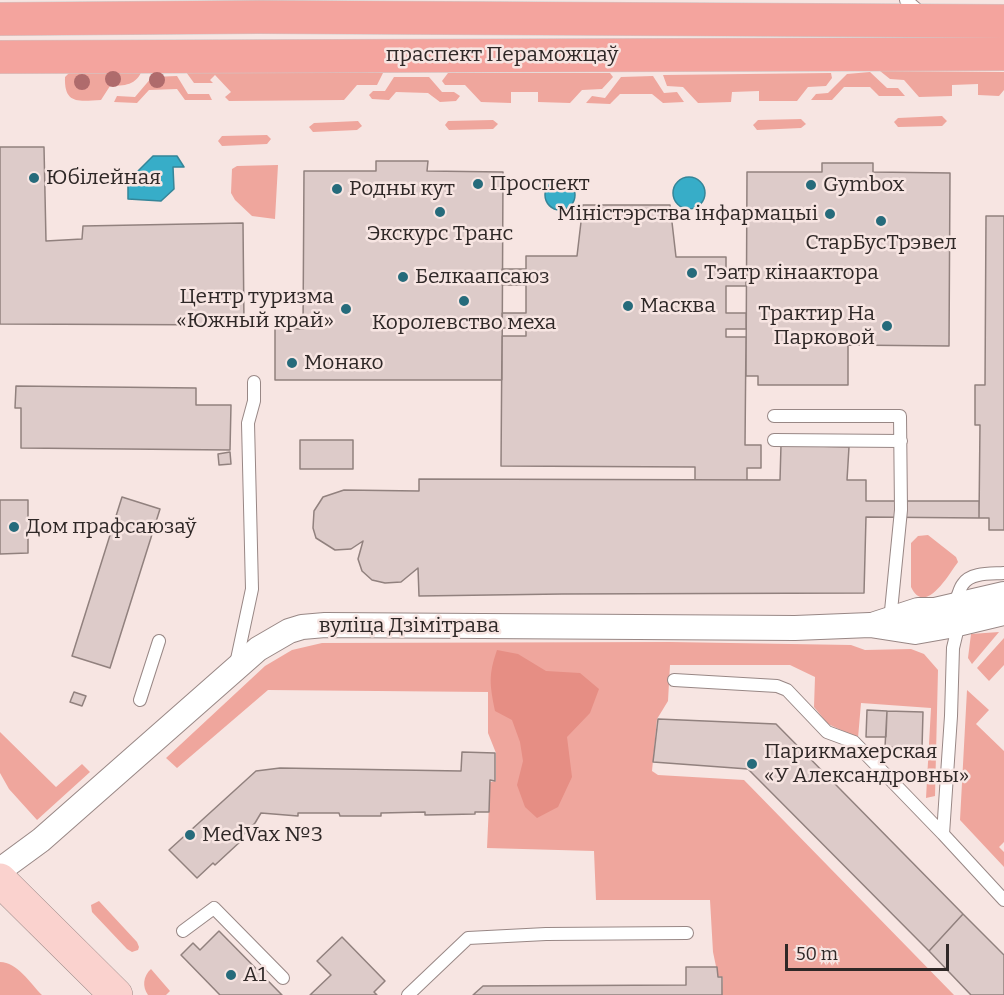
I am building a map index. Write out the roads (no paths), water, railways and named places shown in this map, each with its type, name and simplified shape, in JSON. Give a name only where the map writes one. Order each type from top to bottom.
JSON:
[{"type":"main road","name":"праспект Пераможцаў","points":[[0,19],[259,13],[918,10],[1004,21]]},
{"type":"main road","name":"праспект Пераможцаў","points":[[0,57],[1004,54]]},
{"type":"main road","points":[[0,880],[116,995]]},
{"type":"street","name":"вуліца Дзімітрава","points":[[0,870],[41,840],[235,668],[258,650],[289,631],[302,627],[325,625],[795,628],[883,624],[918,610],[954,615],[1000,606]]},
{"type":"lane","points":[[235,668],[252,589],[248,423],[254,401],[254,382]]},
{"type":"lane","points":[[774,416],[900,416],[901,510],[883,624]]},
{"type":"lane","points":[[774,440],[901,441]]},
{"type":"lane","points":[[943,834],[956,602],[963,583],[971,577],[1004,573]]},
{"type":"lane","points":[[140,700],[159,641]]},
{"type":"lane","points":[[674,680],[777,686],[786,690],[827,732],[854,742],[1004,900]]},
{"type":"lane","points":[[183,931],[214,908],[283,978]]},
{"type":"lane","points":[[408,995],[468,938],[546,934],[687,933]]},
{"type":"water","points":[[153,156],[177,156],[184,167],[173,167],[174,189],[161,201],[128,199],[128,181]]},
{"type":"water","points":[[689,177],[700,182],[705,193],[700,204],[689,209],[678,204],[673,193],[678,182]]},
{"type":"water","points":[[560,180],[571,184],[575,195],[571,206],[560,210],[549,206],[545,195],[549,184]]},
{"type":"place","name":"Юбілейная","points":[[34,178]]},
{"type":"place","name":"Проспект","points":[[478,184]]},
{"type":"place","name":"Gymbox","points":[[811,185]]},
{"type":"place","name":"Родны кут","points":[[337,189]]},
{"type":"place","name":"Экскурс Транс","points":[[440,212]]},
{"type":"place","name":"Міністэрства інфармацыі","points":[[830,214]]},
{"type":"place","name":"СтарБусТрэвел","points":[[881,221]]},
{"type":"place","name":"Тэатр кінаактора","points":[[692,273]]},
{"type":"place","name":"Белкаапсаюз","points":[[403,277]]},
{"type":"place","name":"Королевство меха","points":[[464,301]]},
{"type":"place","name":"Масква","points":[[628,306]]},
{"type":"place","name":"Центр туризма «Южный край»","points":[[346,309]]},
{"type":"place","name":"Трактир На Парковой","points":[[887,326]]},
{"type":"place","name":"Монако","points":[[292,363]]},
{"type":"place","name":"Дом прафсаюзаў","points":[[14,527]]},
{"type":"place","name":"Парикмахерская «У Александровны»","points":[[752,764]]},
{"type":"place","name":"MedVax №3","points":[[190,835]]},
{"type":"place","name":"A1","points":[[231,975]]}]
